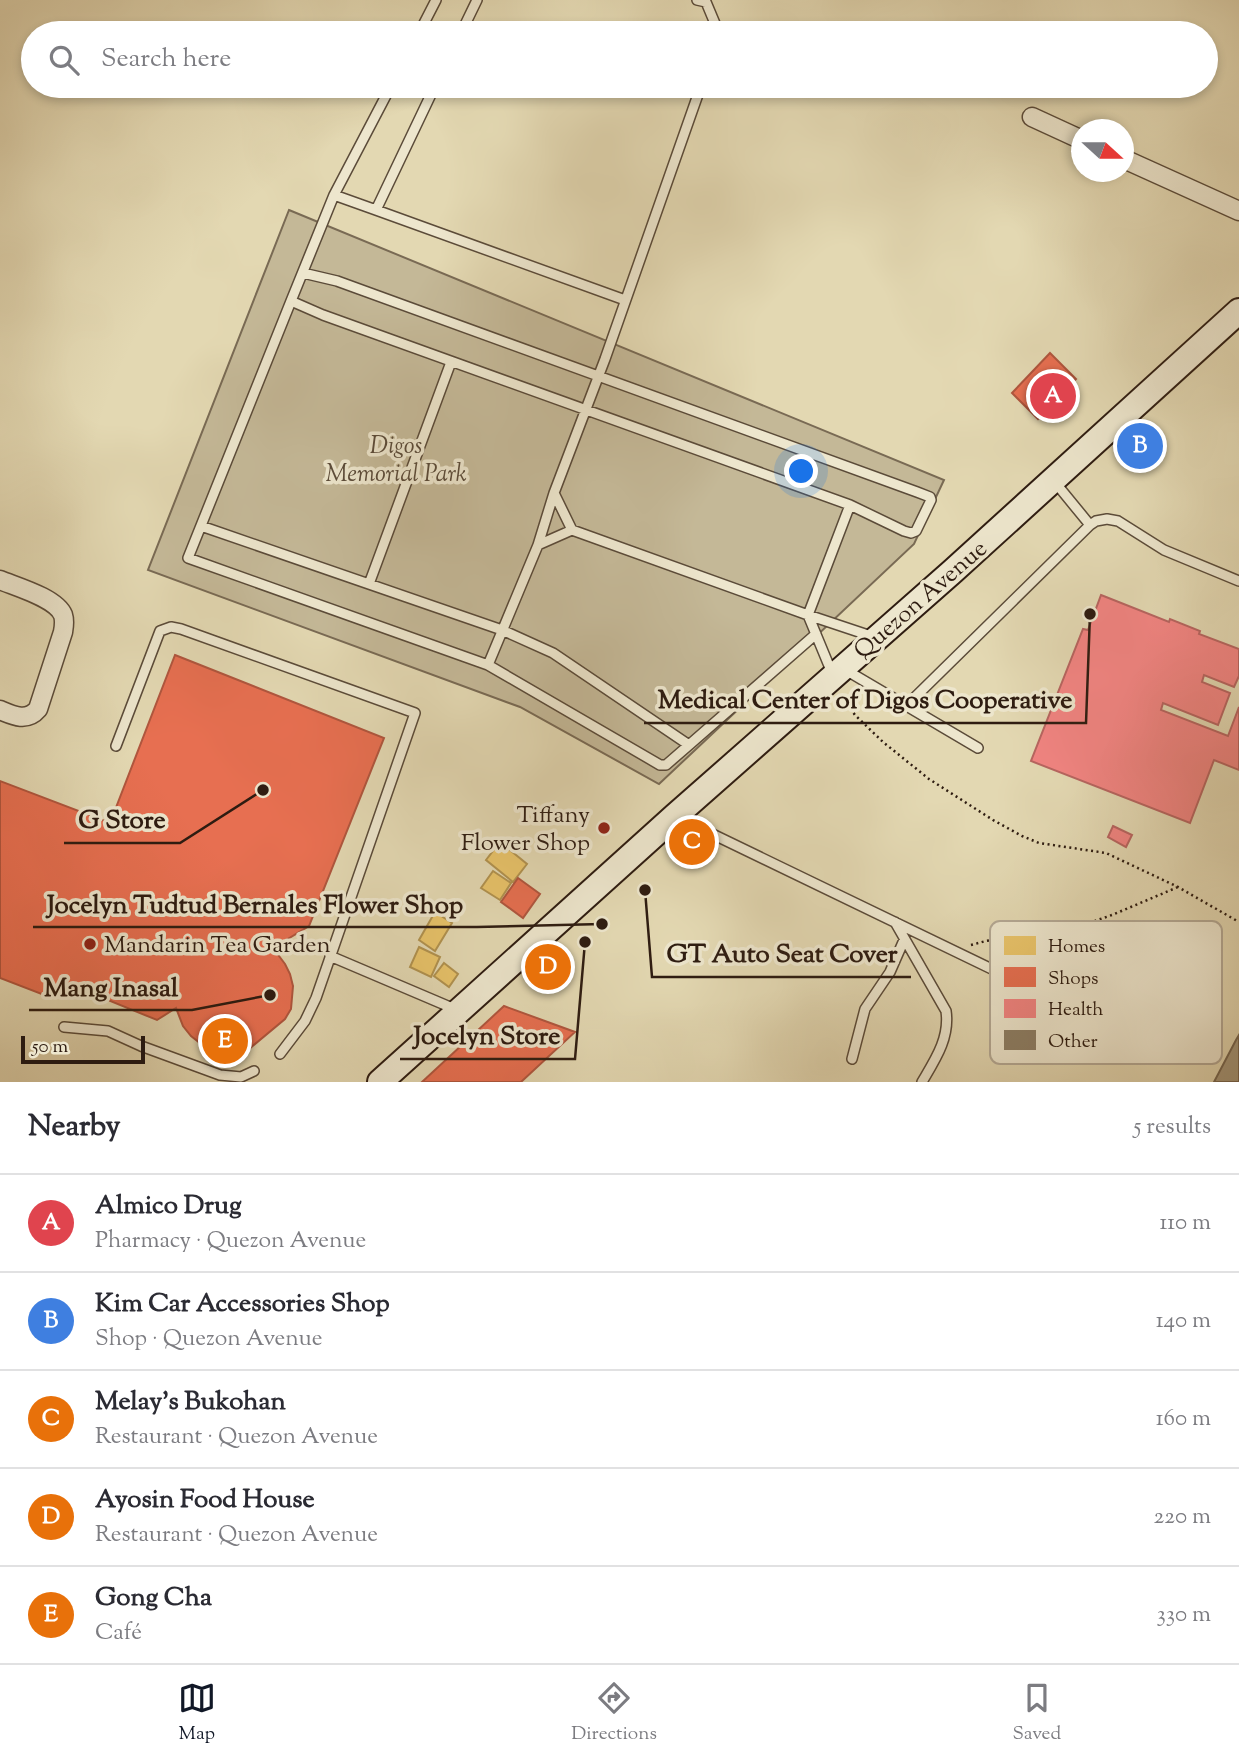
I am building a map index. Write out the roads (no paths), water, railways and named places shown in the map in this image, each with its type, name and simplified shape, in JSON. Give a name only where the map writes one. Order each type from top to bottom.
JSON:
[{"type":"main road","name":"Quezon Avenue","points":[[380,1082],[953,571],[1239,311]]},
{"type":"street","points":[[1032,117],[1071,135]]},
{"type":"street","points":[[1134,164],[1239,211]]},
{"type":"street","points":[[0,580],[49,601],[58,607],[64,620],[63,632],[38,709],[32,715],[19,717],[0,710]]},
{"type":"lane","points":[[425,21],[436,0]]},
{"type":"lane","points":[[467,21],[477,0]]},
{"type":"lane","points":[[697,0],[706,2],[714,21]]},
{"type":"lane","points":[[385,98],[334,195],[188,558],[488,665],[660,765],[666,765],[816,634]]},
{"type":"lane","points":[[376,210],[429,98]]},
{"type":"lane","points":[[488,665],[538,545],[554,493],[697,98]]},
{"type":"lane","points":[[334,195],[625,300]]},
{"type":"lane","points":[[291,301],[451,362],[850,505],[911,533],[916,531],[931,500],[930,497],[917,492],[337,281],[303,273]]},
{"type":"lane","points":[[369,584],[451,362]]},
{"type":"lane","points":[[1053,480],[1090,525]]},
{"type":"lane","points":[[554,493],[572,530]]},
{"type":"lane","points":[[850,505],[808,615],[816,634],[838,672],[906,706],[978,748]]},
{"type":"lane","points":[[906,706],[1096,521],[1118,521],[1164,550],[1239,581]]},
{"type":"lane","points":[[201,526],[502,630],[553,653],[689,745]]},
{"type":"lane","points":[[538,545],[572,530],[876,638]]},
{"type":"lane","points":[[116,746],[160,631],[171,627],[415,713],[316,998],[305,1021],[280,1054]]},
{"type":"lane","points":[[676,816],[990,968]]},
{"type":"lane","points":[[895,922],[946,1011],[948,1022],[938,1054],[922,1082]]},
{"type":"lane","points":[[852,1059],[865,1009],[890,972],[904,940]]},
{"type":"lane","points":[[330,956],[458,1011]]},
{"type":"lane","points":[[64,1027],[108,1031],[220,1075],[244,1079],[254,1071]]},
{"type":"place","name":"Almico Drug","points":[[1053,396]]},
{"type":"place","name":"Kim Car Accessories Shop","points":[[1140,446]]},
{"type":"place","name":"Medical Center of Digos Cooperative","points":[[1090,614]]},
{"type":"place","name":"G Store","points":[[263,790]]},
{"type":"place","name":"Tiffany Flower Shop","points":[[604,828]]},
{"type":"place","name":"Melay's Bukohan","points":[[692,842]]},
{"type":"place","name":"GT Auto Seat Cover","points":[[645,890]]},
{"type":"place","name":"Jocelyn Tudtud Bernales Flower Shop","points":[[602,924]]},
{"type":"place","name":"Jocelyn Store","points":[[585,942]]},
{"type":"place","name":"Mandarin Tea Garden","points":[[90,944]]},
{"type":"place","name":"Ayosin Food House","points":[[548,967]]},
{"type":"place","name":"Mang Inasal","points":[[270,995]]},
{"type":"place","name":"Gong Cha","points":[[225,1041]]},
{"type":"park label","name":"Digos Memorial Park","points":[[396,459]]}]
